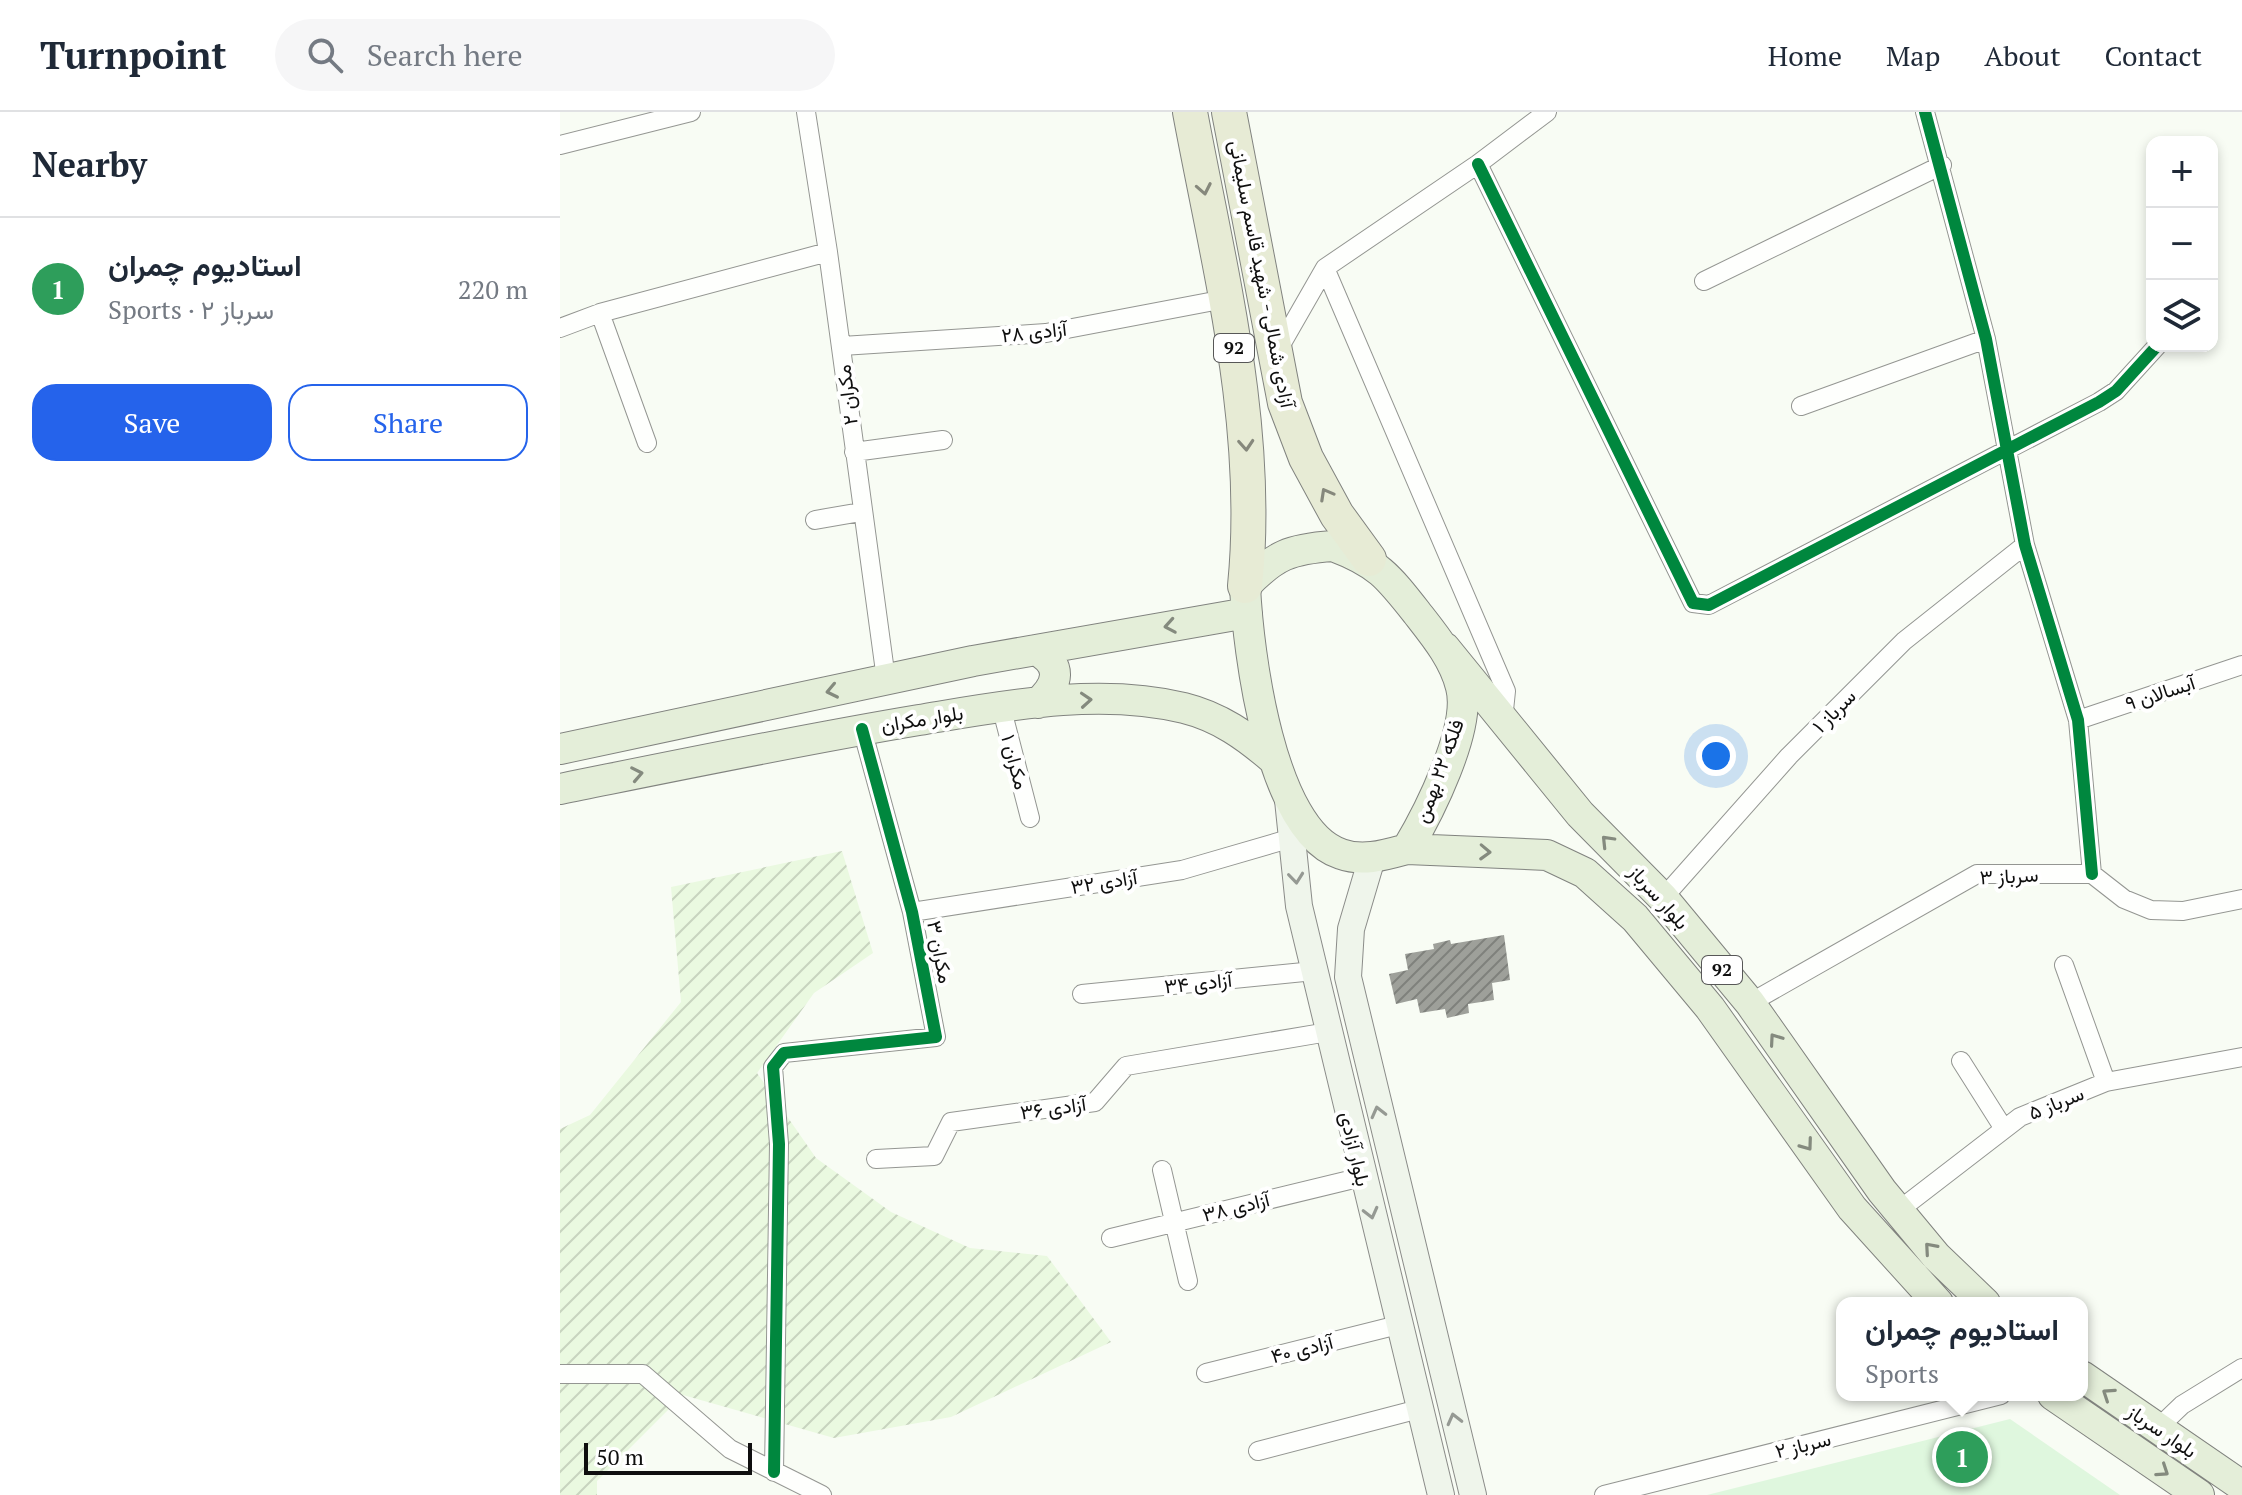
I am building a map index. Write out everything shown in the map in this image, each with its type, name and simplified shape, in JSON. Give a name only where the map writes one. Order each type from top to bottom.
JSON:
[{"type":"highway","name":"آزادی شمالی - شهید قاسم سلیمانی","points":[[1190,112],[1244,415],[1251,526],[1246,599]]},
{"type":"highway","name":"آزادی شمالی - شهید قاسم سلیمانی","points":[[1229,112],[1285,403],[1306,458],[1337,515],[1369,559]]},
{"type":"main road","name":"فلکه ۲۲ بهمن","points":[[1246,599],[1270,560],[1300,549],[1333,546],[1369,559],[1397,587],[1445,648],[1462,689],[1461,723],[1423,822],[1407,849]]},
{"type":"main road","points":[[561,745],[1036,650],[1246,599]]},
{"type":"main road","name":"92","points":[[1246,599],[1273,759],[1288,800],[1313,834],[1339,854],[1372,858],[1407,849]]},
{"type":"main road","name":"بلوار سرباز","points":[[1445,648],[1580,814],[1663,898],[1750,1003],[1898,1211],[1936,1256],[1979,1297]]},
{"type":"main road","points":[[1036,650],[1050,659],[1057,678],[1055,686],[1038,703]]},
{"type":"main road","name":"بلوار مکران","points":[[560,789],[862,729],[1001,706],[1120,698],[1185,708],[1237,728],[1273,759]]},
{"type":"main road","name":"بلوار آزادی","points":[[1288,800],[1299,906],[1437,1494]]},
{"type":"main road","name":"بلوار سرباز","points":[[1407,849],[1547,855],[1585,873],[1635,918],[1710,1008],[1852,1208],[1933,1297]]},
{"type":"main road","name":"بلوار آزادی","points":[[1372,858],[1351,929],[1348,977],[1473,1495]]},
{"type":"main road","name":"بلوار سرباز","points":[[2088,1380],[2242,1486]]},
{"type":"main road","name":"بلوار سرباز","points":[[2062,1401],[2199,1495]]},
{"type":"street","points":[[560,145],[691,112]]},
{"type":"street","name":"مکران ۲","points":[[806,112],[842,346],[861,512],[886,679]]},
{"type":"street","points":[[1275,356],[1325,268],[1478,164],[1547,112]]},
{"type":"street","points":[[1925,112],[1942,165],[1986,339],[2025,545],[2078,720],[2092,874],[2124,899],[2151,910],[2183,911],[2242,899]]},
{"type":"street","points":[[1478,164],[1693,603],[1709,605],[2116,391],[2152,352]]},
{"type":"street","points":[[1704,281],[1942,165]]},
{"type":"street","points":[[560,328],[600,313],[828,252]]},
{"type":"street","points":[[1325,268],[1506,691],[1503,720]]},
{"type":"street","name":"آزادی ۲۸","points":[[842,346],[1046,333],[1225,299]]},
{"type":"street","points":[[600,313],[647,443]]},
{"type":"street","points":[[1801,406],[1986,339]]},
{"type":"street","points":[[854,452],[943,440]]},
{"type":"street","points":[[815,520],[861,512]]},
{"type":"street","name":"سرباز ۱","points":[[1663,898],[1789,756],[1904,641],[2025,545]]},
{"type":"street","name":"آبسالان ۹","points":[[2078,720],[2242,665]]},
{"type":"street","name":"مکران ۱","points":[[1001,706],[1030,818]]},
{"type":"street","name":"مکران ۳","points":[[774,1472],[779,1144],[773,1067],[784,1053],[936,1037],[912,912],[862,729]]},
{"type":"street","name":"آزادی ۳۲","points":[[912,912],[1182,870],[1292,838]]},
{"type":"street","name":"سرباز ۳","points":[[1750,1003],[1977,874],[2092,874]]},
{"type":"street","points":[[2064,965],[2106,1082]]},
{"type":"street","name":"آزادی ۳۴","points":[[1082,994],[1314,971]]},
{"type":"street","name":"آزادی ۳۶","points":[[876,1159],[934,1156],[951,1122],[1095,1102],[1126,1066],[1328,1032]]},
{"type":"street","name":"سرباز ۵","points":[[1898,1211],[2020,1117],[2106,1082],[2242,1057]]},
{"type":"street","points":[[1961,1061],[2004,1129]]},
{"type":"street","points":[[1162,1170],[1188,1281]]},
{"type":"street","name":"آزادی ۳۸","points":[[1111,1238],[1362,1177]]},
{"type":"street","name":"آزادی ۴۰","points":[[1206,1373],[1398,1325]]},
{"type":"street","points":[[2158,1428],[2182,1405],[2242,1368]]},
{"type":"street","points":[[560,1374],[643,1374],[730,1449],[822,1495]]},
{"type":"street","name":"سرباز ۲","points":[[1604,1495],[1977,1401]]},
{"type":"street","points":[[1258,1451],[1419,1409]]},
{"type":"green space","points":[[842,851],[873,953],[814,993],[757,1073],[816,1158],[891,1212],[970,1248],[1047,1256],[1111,1342],[951,1417],[834,1438],[683,1395],[597,1481],[597,1495],[560,1495],[560,1129],[590,1115],[681,1002],[671,887]]},
{"type":"green space","points":[[2010,1419],[2120,1495],[1707,1495]]},
{"type":"building","points":[[1504,935],[1510,980],[1492,983],[1494,1000],[1468,1004],[1469,1013],[1447,1018],[1445,1009],[1420,1013],[1417,999],[1396,1004],[1389,974],[1408,970],[1405,954],[1434,949],[1433,944],[1450,940],[1451,944]]},
{"type":"cycle path","points":[[1925,112],[1986,339],[2025,545],[2078,720],[2092,874]]},
{"type":"cycle path","points":[[1478,164],[1693,603],[1709,605],[2099,402],[2116,391],[2152,352]]},
{"type":"cycle path","points":[[774,1472],[779,1144],[773,1067],[784,1053],[936,1037],[912,912],[862,729]]},
{"type":"place","name":"استادیوم چمران","points":[[1962,1457]]}]
